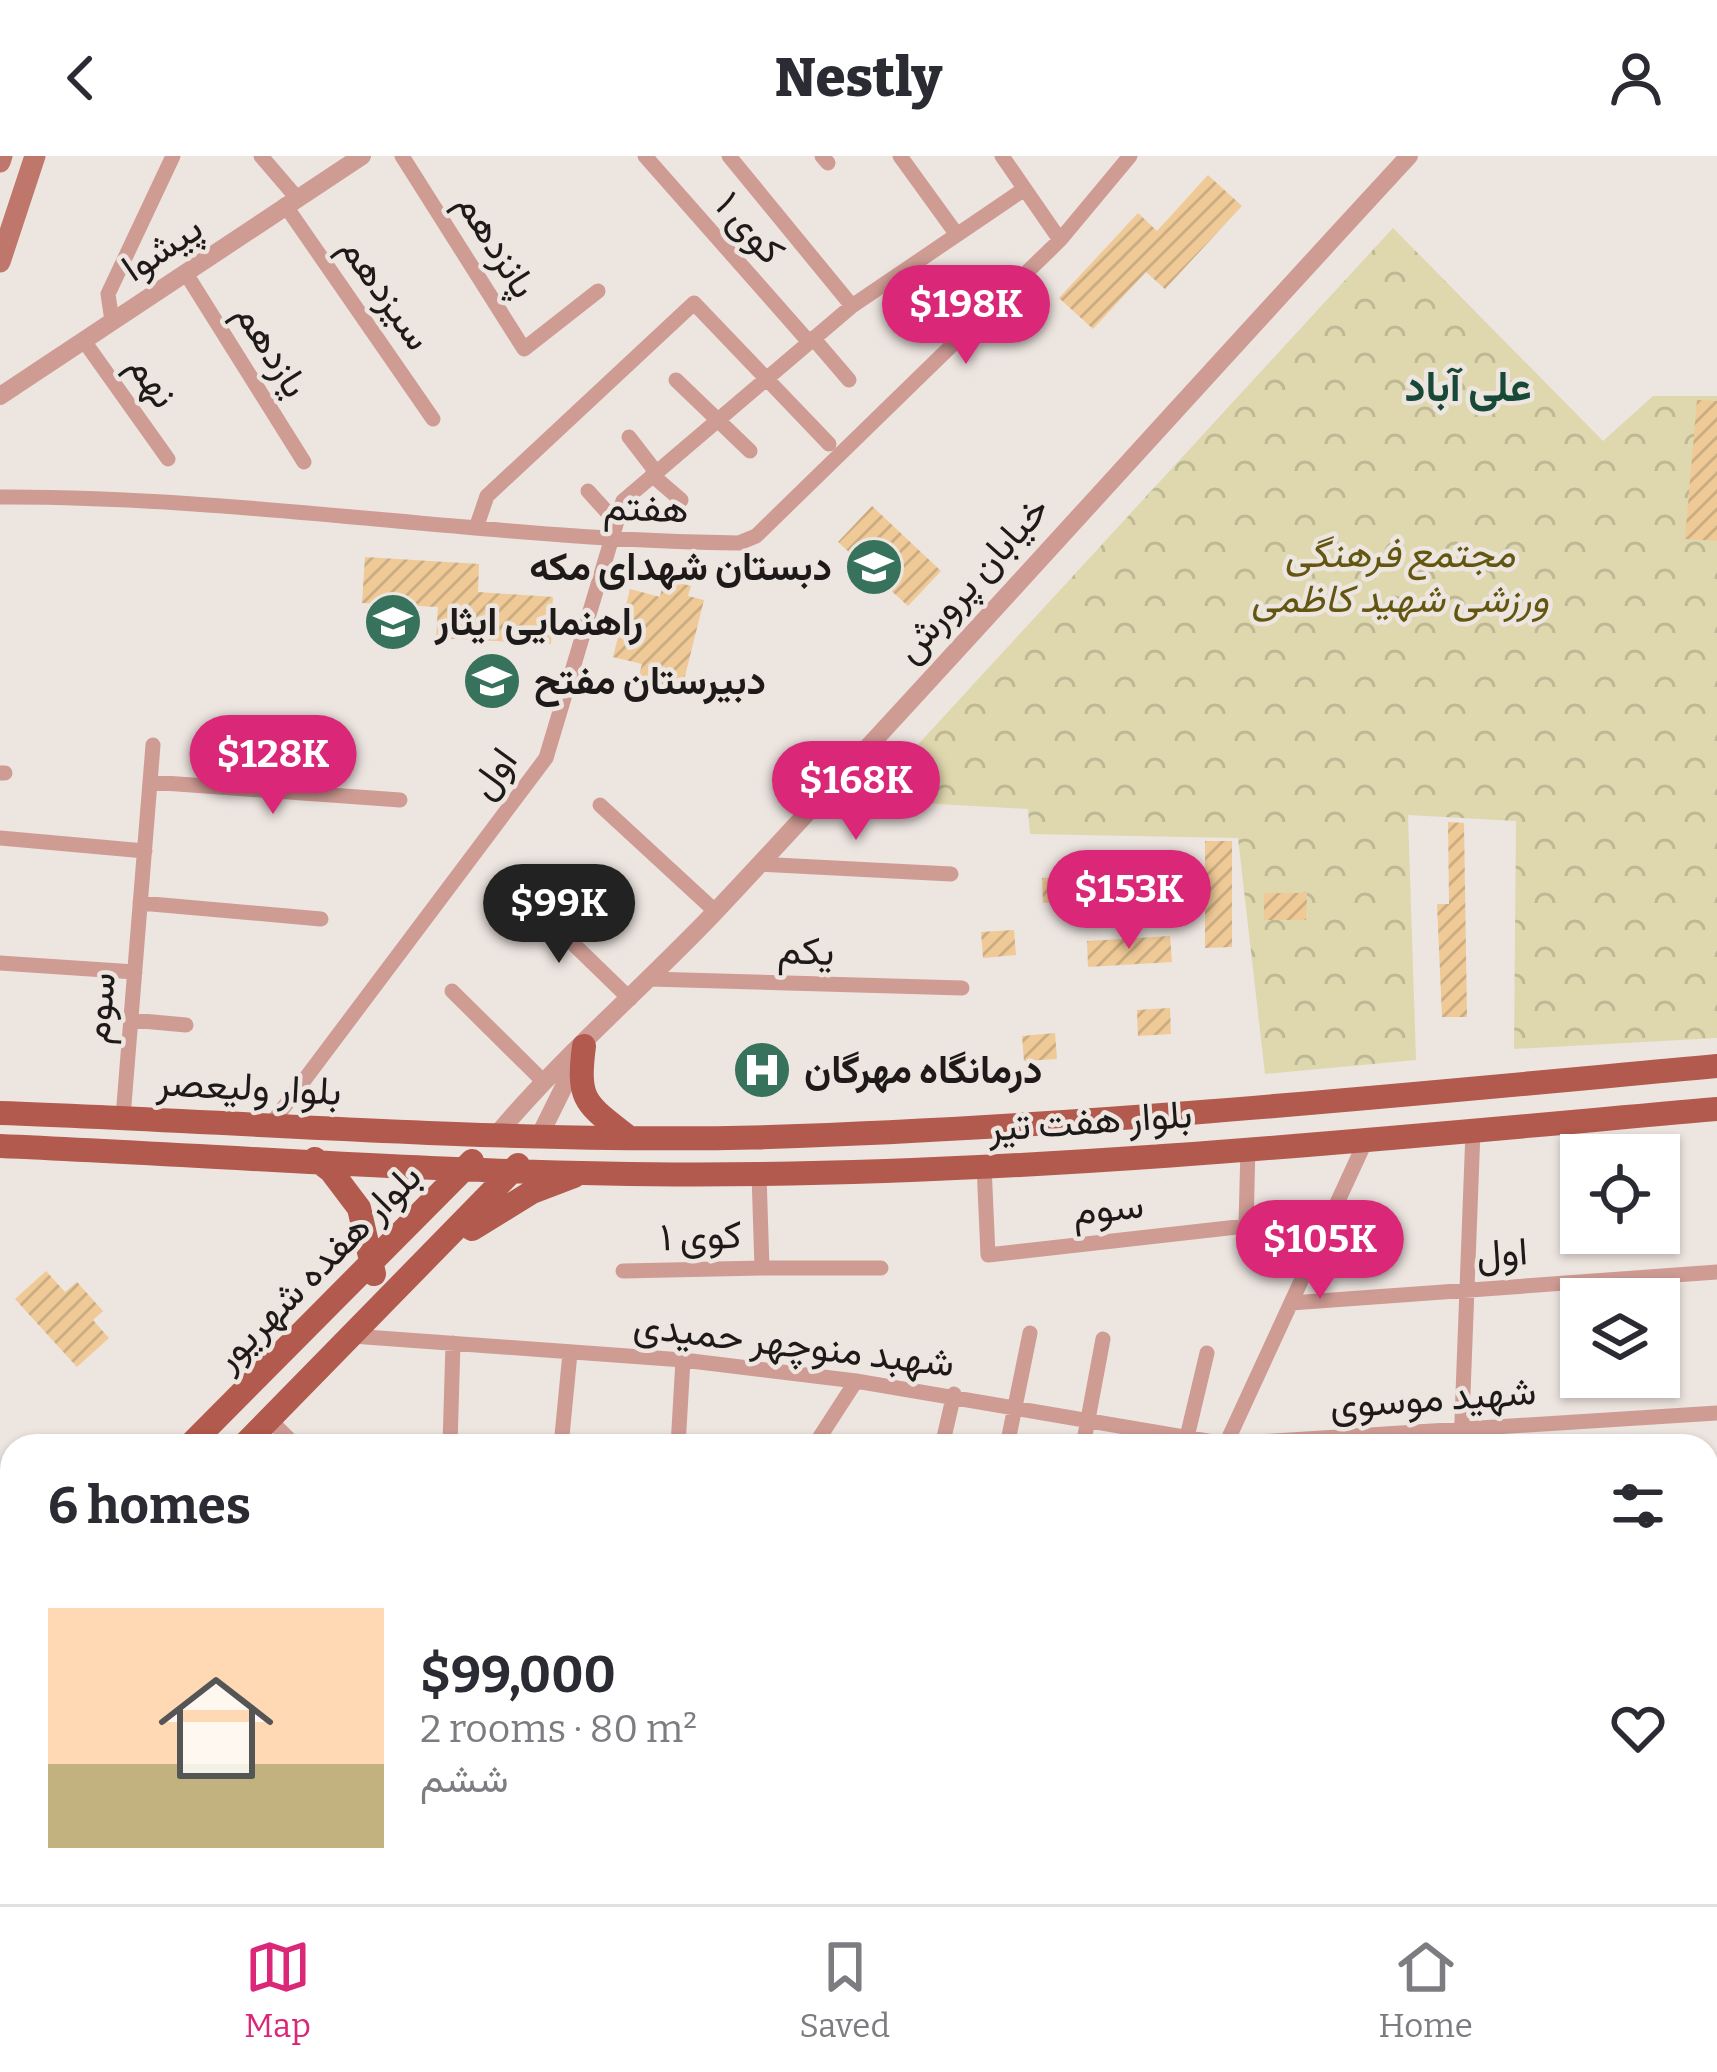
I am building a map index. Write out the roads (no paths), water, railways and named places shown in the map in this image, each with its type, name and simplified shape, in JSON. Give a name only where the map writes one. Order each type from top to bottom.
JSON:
[{"type":"main road","points":[[0,262],[34,156]]},
{"type":"main road","points":[[584,1046],[579,1085],[586,1103],[627,1136]]},
{"type":"main road","name":"بلوار هفت تیر","points":[[494,1138],[766,1137],[1171,1114],[1717,1066]]},
{"type":"main road","name":"بلوار هفت تیر","points":[[467,1167],[759,1174],[984,1165],[1717,1109]]},
{"type":"main road","name":"بلوار ولیعصر","points":[[0,1112],[494,1138]]},
{"type":"main road","points":[[1171,1114],[1174,1151]]},
{"type":"main road","name":"بلوار هفده شهریور","points":[[201,1434],[494,1138]]},
{"type":"main road","name":"بلوار هفده شهریور","points":[[255,1434],[440,1250],[538,1139]]},
{"type":"main road","name":"بلوار ولیعصر","points":[[0,1146],[467,1167]]},
{"type":"main road","points":[[315,1160],[331,1171],[358,1208],[369,1269],[395,1293]]},
{"type":"main road","points":[[440,1250],[532,1192],[587,1171]]},
{"type":"street","points":[[112,321],[109,294],[173,156]]},
{"type":"street","name":"سیزدهم","points":[[261,156],[433,419]]},
{"type":"street","name":"پیشوا","points":[[0,396],[362,156]]},
{"type":"street","name":"پانزدهم","points":[[402,156],[524,349],[598,291]]},
{"type":"street","name":"کوی ۱","points":[[645,156],[849,380]]},
{"type":"street","points":[[728,156],[852,306]]},
{"type":"street","points":[[900,156],[955,232]]},
{"type":"street","points":[[1002,156],[1060,240]]},
{"type":"street","name":"هفتم","points":[[0,497],[99,496],[610,542],[739,543],[756,536],[1060,240],[1130,156]]},
{"type":"street","name":"خیابان پرورش","points":[[494,1138],[542,1080],[584,1046],[716,911],[1409,156]]},
{"type":"street","points":[[616,521],[622,500],[852,306],[1023,190]]},
{"type":"street","name":"یازدهم","points":[[185,272],[304,462]]},
{"type":"street","points":[[476,528],[487,496],[694,303],[829,445]]},
{"type":"street","name":"نهم","points":[[84,340],[168,459]]},
{"type":"street","points":[[676,380],[750,452]]},
{"type":"street","points":[[629,437],[654,473],[681,500]]},
{"type":"street","points":[[588,491],[616,521]]},
{"type":"street","name":"اول","points":[[272,1123],[546,758],[616,521]]},
{"type":"street","name":"سوم","points":[[123,1117],[153,745]]},
{"type":"street","points":[[150,782],[400,800]]},
{"type":"street","points":[[600,805],[716,911]]},
{"type":"street","points":[[0,838],[145,850]]},
{"type":"street","points":[[758,864],[951,874]]},
{"type":"street","points":[[524,896],[630,999]]},
{"type":"street","points":[[140,904],[321,919]]},
{"type":"street","points":[[0,963],[135,972]]},
{"type":"street","name":"یکم","points":[[650,979],[962,988]]},
{"type":"street","points":[[452,992],[542,1080]]},
{"type":"street","points":[[131,1020],[186,1025]]},
{"type":"street","name":"خیابان پرورش","points":[[538,1139],[584,1046]]},
{"type":"street","points":[[1461,1434],[1473,1131]]},
{"type":"street","points":[[1230,1434],[1367,1138]]},
{"type":"street","name":"سوم","points":[[984,1165],[988,1255],[1246,1226],[1249,1147]]},
{"type":"street","name":"کوی ۱","points":[[623,1271],[762,1268],[759,1174]]},
{"type":"street","points":[[762,1268],[881,1268]]},
{"type":"street","name":"اول","points":[[1291,1303],[1717,1272]]},
{"type":"street","points":[[1009,1434],[1030,1333]]},
{"type":"street","name":"شهبد منوچهر حمیدی","points":[[352,1336],[683,1360],[954,1394],[1172,1434]]},
{"type":"street","points":[[1085,1434],[1103,1339]]},
{"type":"street","points":[[450,1434],[453,1343]]},
{"type":"street","points":[[562,1434],[570,1353]]},
{"type":"street","points":[[1188,1434],[1207,1353]]},
{"type":"street","points":[[679,1434],[683,1360]]},
{"type":"street","points":[[822,1434],[856,1381]]},
{"type":"street","points":[[945,1434],[954,1394]]},
{"type":"street","name":"شهید موسوی","points":[[1502,1434],[1717,1413]]},
{"type":"street","points":[[269,1419],[284,1434]]},
{"type":"place","name":"دبستان شهدای مکه","points":[[874,567]]},
{"type":"place","name":"راهنمایی ایثار","points":[[393,622]]},
{"type":"place","name":"دبیرستان مفتح","points":[[492,681]]},
{"type":"place","name":"درمانگاه مهرگان","points":[[762,1070]]},
{"type":"district","name":"علی آباد","points":[[1468,387]]},
{"type":"park label","name":"مجتمع فرهنگی ورزشی شهید کاظمی","points":[[1400,576]]}]
